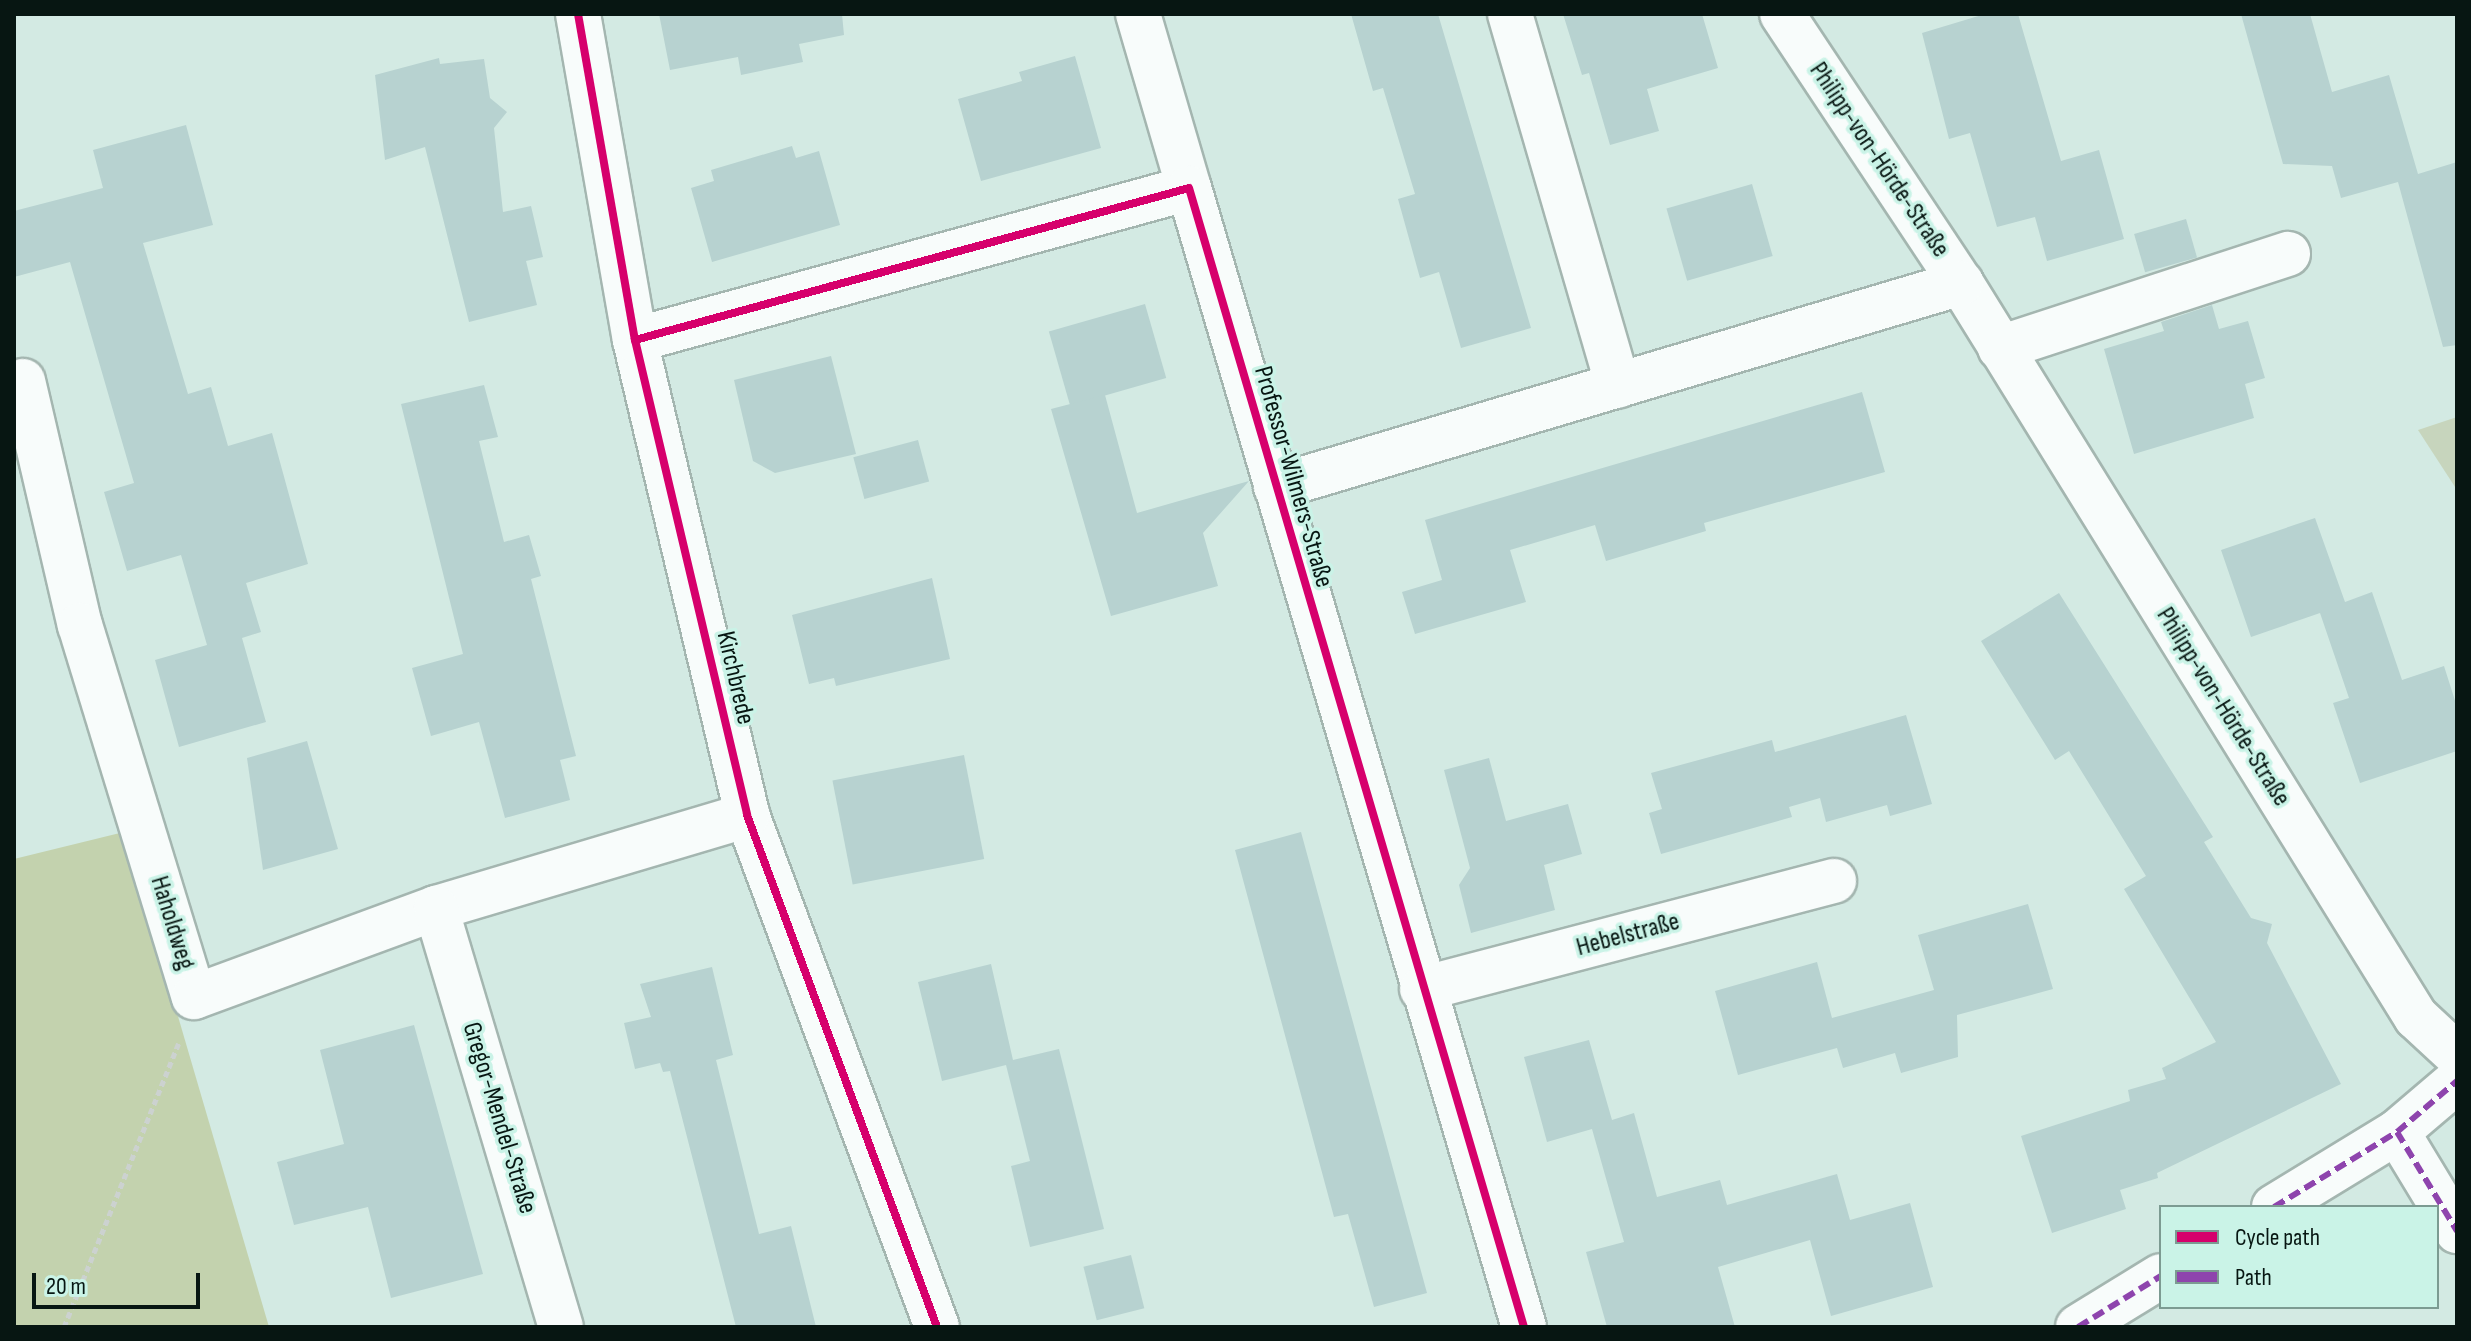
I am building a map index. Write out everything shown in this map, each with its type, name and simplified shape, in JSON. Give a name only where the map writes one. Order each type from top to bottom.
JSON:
[{"type":"street","name":"Kirchbrede","points":[[578,14],[635,340],[747,815],[937,1327]]},
{"type":"street","name":"Professor-Wilmers-Straße","points":[[1138,14],[1422,989],[1524,1327]]},
{"type":"street","points":[[1510,14],[1618,386]]},
{"type":"street","name":"Philipp-von-Hörde-Straße","points":[[1782,14],[1961,283],[2416,1017],[2457,1055]]},
{"type":"street","points":[[635,340],[1189,188]]},
{"type":"street","points":[[2000,348],[2288,254]]},
{"type":"street","name":"Professor-Wilmers-Straße","points":[[1276,487],[1961,283]]},
{"type":"street","name":"Haholdweg","points":[[23,381],[80,625],[194,997],[436,908],[747,815]]},
{"type":"street","name":"Hebelstraße","points":[[1422,989],[1834,881]]},
{"type":"street","name":"Gregor-Mendel-Straße","points":[[436,908],[561,1327]]},
{"type":"street","points":[[2277,1205],[2397,1132],[2457,1081]]},
{"type":"street","points":[[2397,1132],[2457,1231]]},
{"type":"street","points":[[2078,1327],[2159,1277]]},
{"type":"path","points":[[64,1327],[194,997]]},
{"type":"green space","points":[[2457,417],[2457,490],[2418,430]]},
{"type":"green space","points":[[124,832],[269,1327],[14,1327],[14,859]]},
{"type":"building","points":[[659,14],[842,14],[844,35],[799,44],[803,62],[741,75],[738,57],[670,70]]},
{"type":"building","points":[[1351,14],[1438,14],[1531,328],[1461,348],[1439,272],[1420,278],[1398,199],[1415,194],[1383,88],[1373,91]]},
{"type":"building","points":[[1563,14],[1702,14],[1718,68],[1647,89],[1659,131],[1610,145],[1589,73],[1582,75]]},
{"type":"building","points":[[1985,14],[2018,14],[2061,161],[2099,150],[2124,239],[2047,261],[2035,217],[1997,227],[1970,133],[1949,139],[1922,33]]},
{"type":"building","points":[[2241,14],[2310,14],[2332,92],[2389,75],[2418,174],[2457,162],[2457,345],[2443,347],[2398,182],[2341,198],[2332,166],[2283,164]]},
{"type":"building","points":[[1075,56],[1101,148],[981,181],[958,99],[1022,81],[1019,72]]},
{"type":"building","points":[[439,58],[440,64],[484,59],[490,98],[507,112],[494,128],[503,212],[531,206],[543,257],[526,261],[537,305],[469,322],[425,147],[385,160],[375,75]]},
{"type":"building","points":[[186,125],[213,225],[143,243],[188,394],[211,387],[228,446],[272,433],[308,564],[246,583],[261,632],[242,638],[266,722],[179,747],[155,660],[207,645],[181,555],[127,571],[104,492],[134,483],[70,262],[14,277],[14,211],[103,188],[93,150]]},
{"type":"building","points":[[792,146],[796,158],[819,151],[840,225],[712,262],[691,188],[714,181],[711,170]]},
{"type":"building","points":[[1752,184],[1773,256],[1687,281],[1666,209]]},
{"type":"building","points":[[2186,219],[2197,257],[2145,272],[2134,234]]},
{"type":"building","points":[[1145,304],[1166,378],[1070,406],[1049,332]]},
{"type":"building","points":[[2212,305],[2219,329],[2248,321],[2265,378],[2245,384],[2254,418],[2134,454],[2104,349],[2164,331],[2161,322]]},
{"type":"building","points":[[831,356],[856,454],[775,473],[753,461],[734,380]]},
{"type":"building","points":[[484,385],[498,437],[479,441],[504,542],[529,535],[541,576],[531,579],[576,756],[560,760],[570,800],[505,818],[479,722],[431,736],[412,668],[463,654],[401,404]]},
{"type":"building","points":[[1862,392],[1885,472],[1704,523],[1706,531],[1606,561],[1595,525],[1510,550],[1526,602],[1415,634],[1402,592],[1442,580],[1425,520]]},
{"type":"building","points":[[1105,395],[1137,513],[1249,481],[1203,533],[1218,586],[1111,616],[1051,409]]},
{"type":"building","points":[[918,440],[929,482],[864,499],[853,457]]},
{"type":"building","points":[[2315,518],[2345,602],[2372,592],[2402,680],[2444,666],[2457,707],[2457,751],[2360,783],[2333,703],[2349,698],[2320,613],[2251,637],[2221,550]]},
{"type":"building","points":[[932,578],[950,659],[836,686],[834,678],[809,684],[792,615]]},
{"type":"building","points":[[2059,593],[2213,837],[2204,842],[2251,918],[2272,924],[2267,943],[2341,1084],[2157,1173],[2158,1178],[2120,1190],[2126,1209],[2052,1233],[2021,1136],[2130,1101],[2128,1090],[2166,1079],[2162,1068],[2216,1042],[2124,889],[2146,876],[2069,751],[2055,760],[1981,641]]},
{"type":"building","points":[[1906,715],[1932,804],[1890,816],[1887,805],[1826,822],[1820,798],[1789,807],[1792,817],[1661,854],[1649,813],[1662,809],[1651,773],[1772,740],[1775,752]]},
{"type":"building","points":[[307,741],[338,849],[263,870],[247,758]]},
{"type":"building","points":[[964,755],[984,859],[853,885],[832,781]]},
{"type":"building","points":[[1489,758],[1506,821],[1568,804],[1582,854],[1544,865],[1555,910],[1471,933],[1459,885],[1470,868],[1444,770]]},
{"type":"building","points":[[1301,832],[1427,1293],[1374,1307],[1348,1214],[1334,1217],[1235,850]]},
{"type":"building","points":[[2028,904],[2053,989],[1957,1015],[1958,1057],[1901,1073],[1895,1053],[1843,1068],[1837,1048],[1738,1075],[1715,991],[1817,962],[1832,1018],[1934,990],[1918,935]]},
{"type":"building","points":[[991,964],[1013,1060],[1059,1049],[1104,1229],[1030,1247],[1011,1166],[1030,1161],[1006,1065],[942,1081],[918,982]]},
{"type":"building","points":[[712,967],[733,1055],[716,1060],[759,1234],[791,1226],[816,1327],[736,1327],[670,1071],[663,1072],[660,1063],[635,1069],[624,1023],[651,1017],[640,984]]},
{"type":"building","points":[[414,1025],[483,1274],[391,1298],[368,1207],[294,1225],[277,1162],[344,1144],[320,1050]]},
{"type":"building","points":[[1589,1040],[1612,1120],[1634,1113],[1657,1197],[1720,1180],[1727,1205],[1837,1174],[1850,1220],[1910,1203],[1933,1287],[1831,1316],[1810,1240],[1718,1267],[1735,1327],[1607,1327],[1586,1252],[1624,1242],[1592,1129],[1547,1142],[1524,1057]]},
{"type":"building","points":[[1131,1255],[1144,1308],[1097,1320],[1083,1267]]},
{"type":"marked path","points":[[2277,1205],[2397,1132],[2457,1081]]},
{"type":"marked path","points":[[2397,1132],[2457,1231]]},
{"type":"marked path","points":[[2078,1327],[2159,1277]]},
{"type":"cycle path","points":[[578,14],[635,340],[747,815],[937,1327]]},
{"type":"cycle path","points":[[635,340],[1189,188],[1524,1327]]}]
